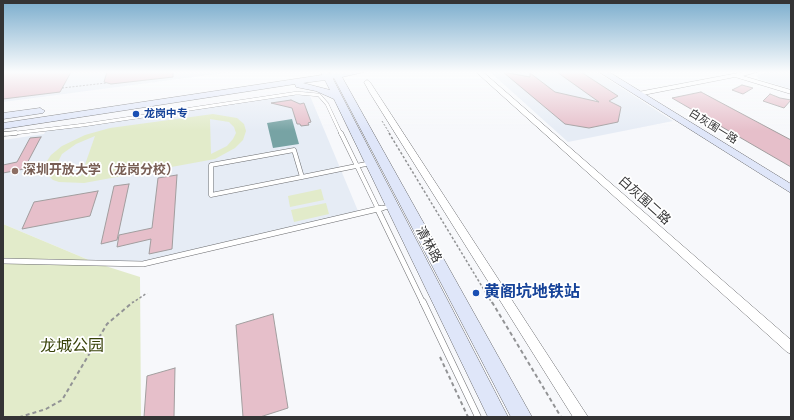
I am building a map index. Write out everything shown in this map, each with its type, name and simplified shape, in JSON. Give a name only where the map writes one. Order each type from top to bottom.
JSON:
[{"type":"main road","points":[[3,116],[196,92]]},
{"type":"main road","points":[[3,126],[215,92]]},
{"type":"main road","points":[[328,92],[341,94]]},
{"type":"main road","name":"白灰围一路","points":[[637,92],[791,183]]},
{"type":"main road","name":"白灰围一路","points":[[638,92],[791,189]]},
{"type":"main road","name":"清林路","points":[[341,94],[522,417]]},
{"type":"main road","name":"清林路","points":[[356,122],[364,165],[498,417]]},
{"type":"street","points":[[371,92],[581,417]]},
{"type":"street","name":"白灰围二路","points":[[501,92],[791,348]]},
{"type":"street","points":[[641,94],[654,92]]},
{"type":"lane","points":[[3,134],[84,125],[297,93],[310,93],[319,95],[325,100],[364,165],[302,177],[219,193],[212,194],[211,165],[294,150],[302,177]]},
{"type":"lane","points":[[3,261],[14,260],[143,264],[385,207],[478,417]]},
{"type":"path","points":[[382,121],[562,417]]},
{"type":"path","points":[[5,417],[20,417],[46,409],[62,400],[107,324],[125,308],[147,293]]},
{"type":"shaded area","points":[[3,92],[82,92],[3,102]]},
{"type":"shaded area","points":[[308,92],[358,211],[143,264],[96,263],[3,224],[3,140],[44,134],[47,129]]},
{"type":"shaded area","points":[[512,92],[627,92],[673,121],[568,142]]},
{"type":"green space","points":[[213,114],[237,118],[244,124],[246,131],[243,140],[235,148],[215,159],[84,183],[59,182],[53,180],[46,173],[45,164],[51,155],[62,146],[85,135],[110,128]],"holes":[[[210,119],[229,122],[234,127],[236,133],[227,146],[211,154]],[[95,136],[81,176],[69,175],[61,171],[58,162],[62,154],[76,144]]]},
{"type":"green space","points":[[321,189],[324,200],[290,207],[288,196]]},
{"type":"green space","points":[[326,203],[329,214],[294,222],[291,210]]},
{"type":"green space","name":"龙城公园","points":[[3,224],[96,263],[140,277],[141,417],[3,417]]},
{"type":"water","points":[[292,119],[299,144],[273,148],[267,123]]},
{"type":"building","points":[[3,92],[60,92],[60,92],[3,99]]},
{"type":"building","points":[[526,92],[554,92],[599,102],[584,92],[611,92],[618,96],[609,101],[621,107],[618,122],[589,128],[565,124]]},
{"type":"building","points":[[701,92],[791,140],[791,167],[672,98]]},
{"type":"building","points":[[736,92],[747,92],[743,94]]},
{"type":"building","points":[[770,94],[791,100],[784,108],[763,101]]},
{"type":"building","points":[[291,100],[300,104],[304,103],[311,122],[308,123],[309,125],[301,126],[300,124],[297,124],[292,108],[271,103]]},
{"type":"building","points":[[41,137],[24,169],[3,173],[3,165],[17,162],[30,138]]},
{"type":"building","points":[[177,175],[172,249],[149,254],[151,239],[117,247],[119,235],[152,228],[158,178]]},
{"type":"building","points":[[129,184],[117,240],[101,244],[114,186]]},
{"type":"building","points":[[98,191],[90,216],[22,229],[34,202]]},
{"type":"building","points":[[273,314],[288,408],[260,417],[243,417],[236,325]]},
{"type":"building","points":[[175,368],[174,417],[144,417],[147,376]]},
{"type":"place","name":"龙岗中专","points":[[136,114]]},
{"type":"place","name":"深圳开放大学（龙岗分校）","points":[[15,171]]},
{"type":"place","name":"黄阁坑地铁站","points":[[476,293]]}]
